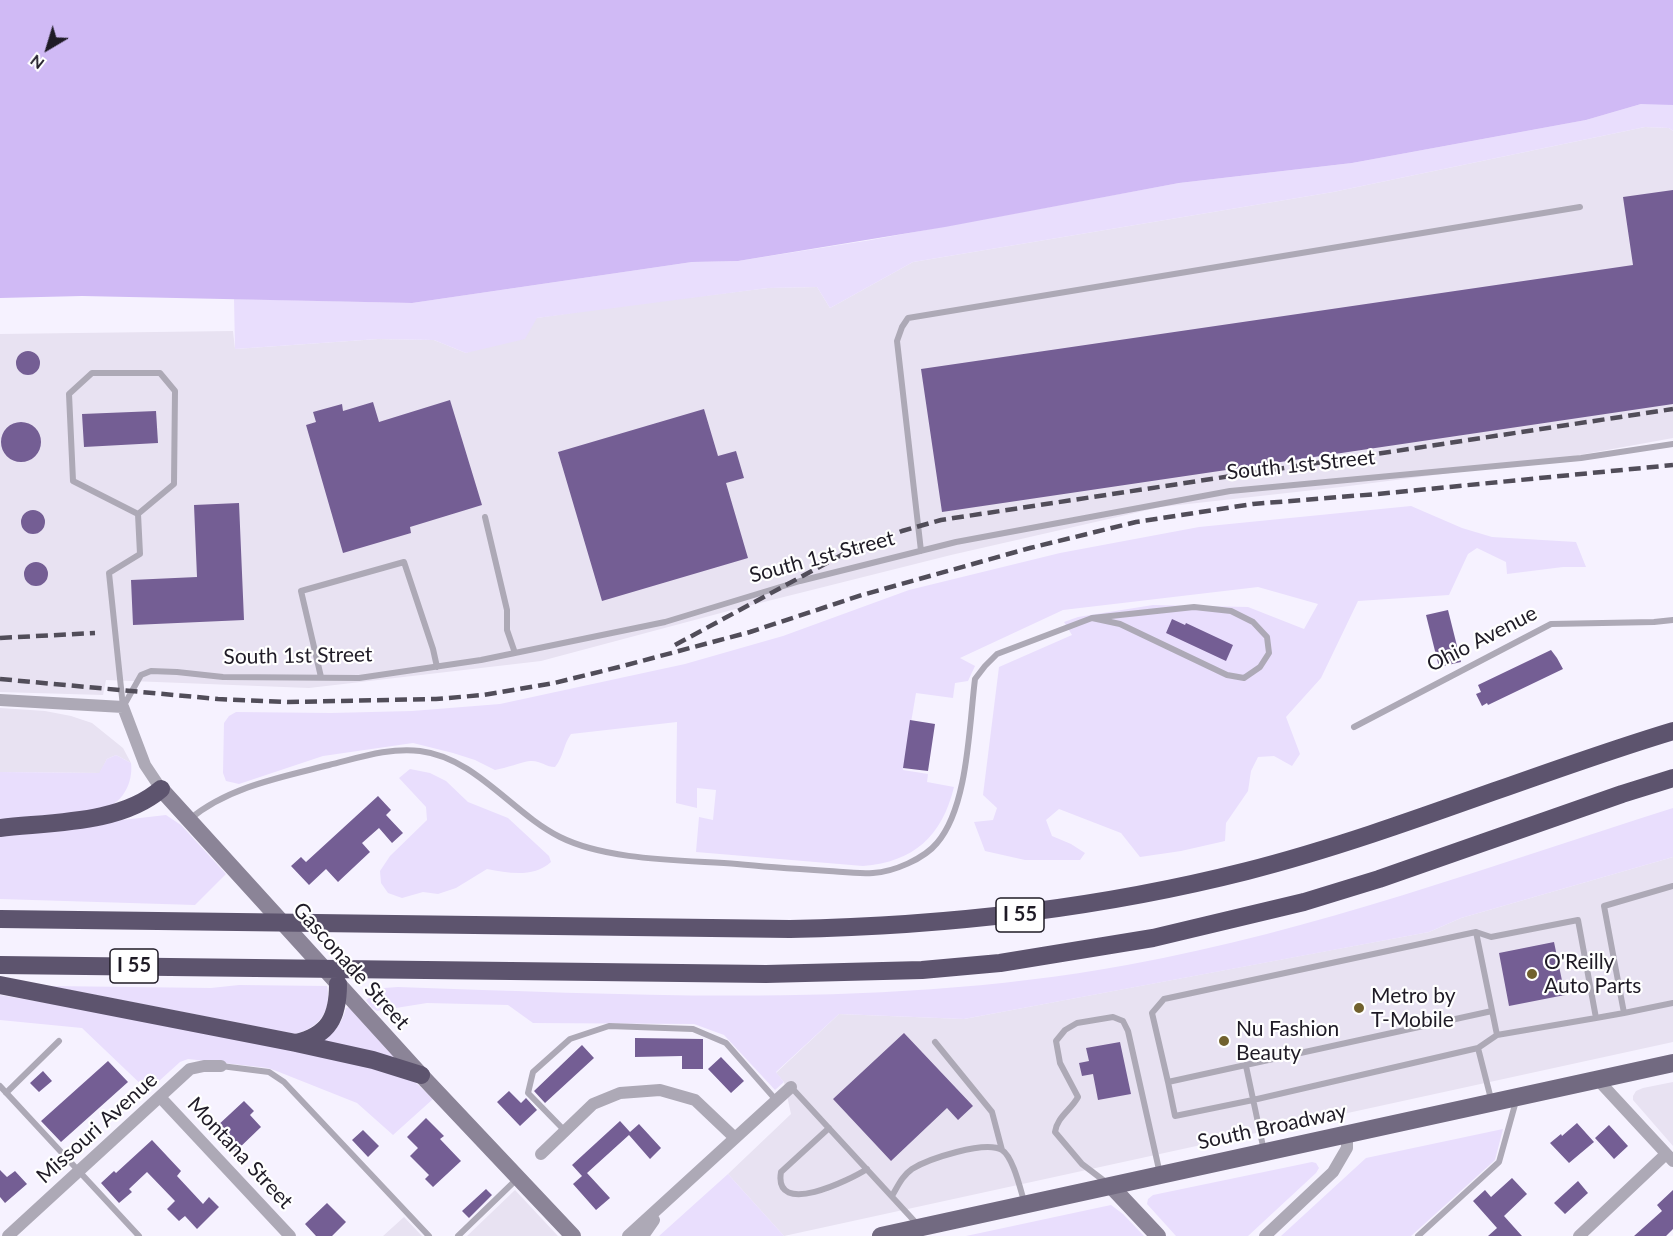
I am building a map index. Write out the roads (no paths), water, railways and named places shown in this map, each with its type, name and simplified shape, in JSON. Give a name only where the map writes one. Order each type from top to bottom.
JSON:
[{"type":"highway","name":"I 55","points":[[0,919],[790,929],[911,925],[1022,914],[1108,901],[1248,871],[1397,825],[1673,731]]},
{"type":"highway","name":"I 55","points":[[0,964],[845,973],[922,970],[1000,963],[1153,938],[1304,902],[1379,879],[1673,778]]},
{"type":"highway","points":[[0,828],[110,815],[143,802],[161,789]]},
{"type":"highway","points":[[296,1043],[315,1036],[335,1015],[338,1005],[338,984]]},
{"type":"highway","points":[[0,986],[296,1043],[373,1060],[421,1075]]},
{"type":"main road","name":"South Broadway","points":[[880,1236],[1673,1063]]},
{"type":"street","points":[[0,700],[123,707]]},
{"type":"street","name":"Gasconade Street","points":[[123,707],[145,765],[161,789],[421,1075],[573,1236]]},
{"type":"street","name":"Missouri Avenue","points":[[8,1236],[190,1069],[221,1066]]},
{"type":"street","points":[[1579,1236],[1670,1157],[1598,1080]]},
{"type":"street","points":[[628,1236],[790,1087]]},
{"type":"street","points":[[541,1154],[593,1104],[620,1092],[660,1090],[695,1100],[735,1138]]},
{"type":"street","name":"Montana Street","points":[[160,1097],[290,1236]]},
{"type":"street","points":[[1266,1236],[1333,1172],[1347,1148],[1347,1134]]},
{"type":"street","points":[[1111,1186],[1158,1236]]},
{"type":"street","points":[[643,1236],[669,1199]]},
{"type":"lane","points":[[921,551],[897,341],[908,318],[1580,207]]},
{"type":"lane","points":[[92,373],[160,373],[175,391],[174,484],[138,514],[73,481],[69,394],[92,373]]},
{"type":"lane","name":"South 1st Street","points":[[123,707],[141,675],[151,671],[223,677],[359,678],[437,667],[665,622],[800,581],[956,542],[1230,491],[1581,459],[1673,444]]},
{"type":"lane","points":[[123,707],[109,573],[140,554],[138,514]]},
{"type":"lane","points":[[485,517],[507,610],[507,630],[515,653]]},
{"type":"lane","points":[[321,677],[301,591],[404,562],[437,667]]},
{"type":"lane","points":[[189,820],[216,801],[270,780],[393,751],[419,751],[437,755],[458,764],[559,837],[589,848],[623,855],[778,868],[873,873],[897,869],[917,859],[937,844],[949,825],[961,796],[975,680],[997,654],[1092,618],[1194,608],[1231,611],[1254,622],[1267,637],[1269,653],[1260,667],[1244,678],[1227,675],[1120,624],[1092,618]]},
{"type":"lane","name":"Ohio Avenue","points":[[1354,727],[1551,624],[1673,620]]},
{"type":"lane","points":[[1624,1013],[1604,906],[1673,886]]},
{"type":"lane","points":[[1596,1018],[1578,920],[1491,937],[1476,932],[1164,999],[1152,1013],[1174,1116],[1478,1048],[1497,1035],[1596,1018],[1624,1013],[1673,1003]]},
{"type":"lane","points":[[1476,932],[1497,1035]]},
{"type":"lane","points":[[1168,1082],[1492,1011]]},
{"type":"lane","points":[[1111,1186],[1082,1164],[1055,1132],[1057,1123],[1074,1105],[1078,1097],[1060,1063],[1056,1041],[1065,1030],[1077,1023],[1113,1017],[1123,1021],[1128,1031],[1160,1175]]},
{"type":"lane","points":[[565,1131],[528,1093],[533,1072],[570,1039],[609,1026],[693,1029],[726,1043],[776,1100]]},
{"type":"lane","points":[[6,1093],[59,1041]]},
{"type":"lane","points":[[935,1042],[992,1112],[1002,1150],[1010,1160],[1026,1204]]},
{"type":"lane","points":[[1478,1048],[1492,1103]]},
{"type":"lane","points":[[221,1066],[269,1072],[284,1082],[429,1236]]},
{"type":"lane","points":[[1246,1066],[1264,1152]]},
{"type":"lane","points":[[0,1086],[139,1236]]},
{"type":"lane","points":[[790,1087],[921,1227]]},
{"type":"lane","points":[[1418,1236],[1499,1162],[1516,1097]]},
{"type":"lane","points":[[829,1128],[780,1172],[779,1181],[783,1189],[792,1195],[802,1194],[851,1179],[867,1169]]},
{"type":"lane","points":[[892,1196],[901,1178],[911,1170],[974,1148],[988,1146],[1002,1150]]},
{"type":"lane","points":[[458,1236],[518,1177]]},
{"type":"railway","points":[[675,645],[847,552],[902,531],[941,520],[1673,409]]},
{"type":"railway","points":[[0,679],[218,699],[288,702],[436,699],[483,695],[554,683],[619,667],[750,632],[862,595],[1030,548],[1136,522],[1253,504],[1673,465]]},
{"type":"railway","points":[[0,638],[95,633]]},
{"type":"place","name":"O'Reilly Auto Parts","points":[[1532,974]]},
{"type":"place","name":"Metro by T-Mobile","points":[[1359,1008]]},
{"type":"place","name":"Nu Fashion Beauty","points":[[1224,1041]]}]
